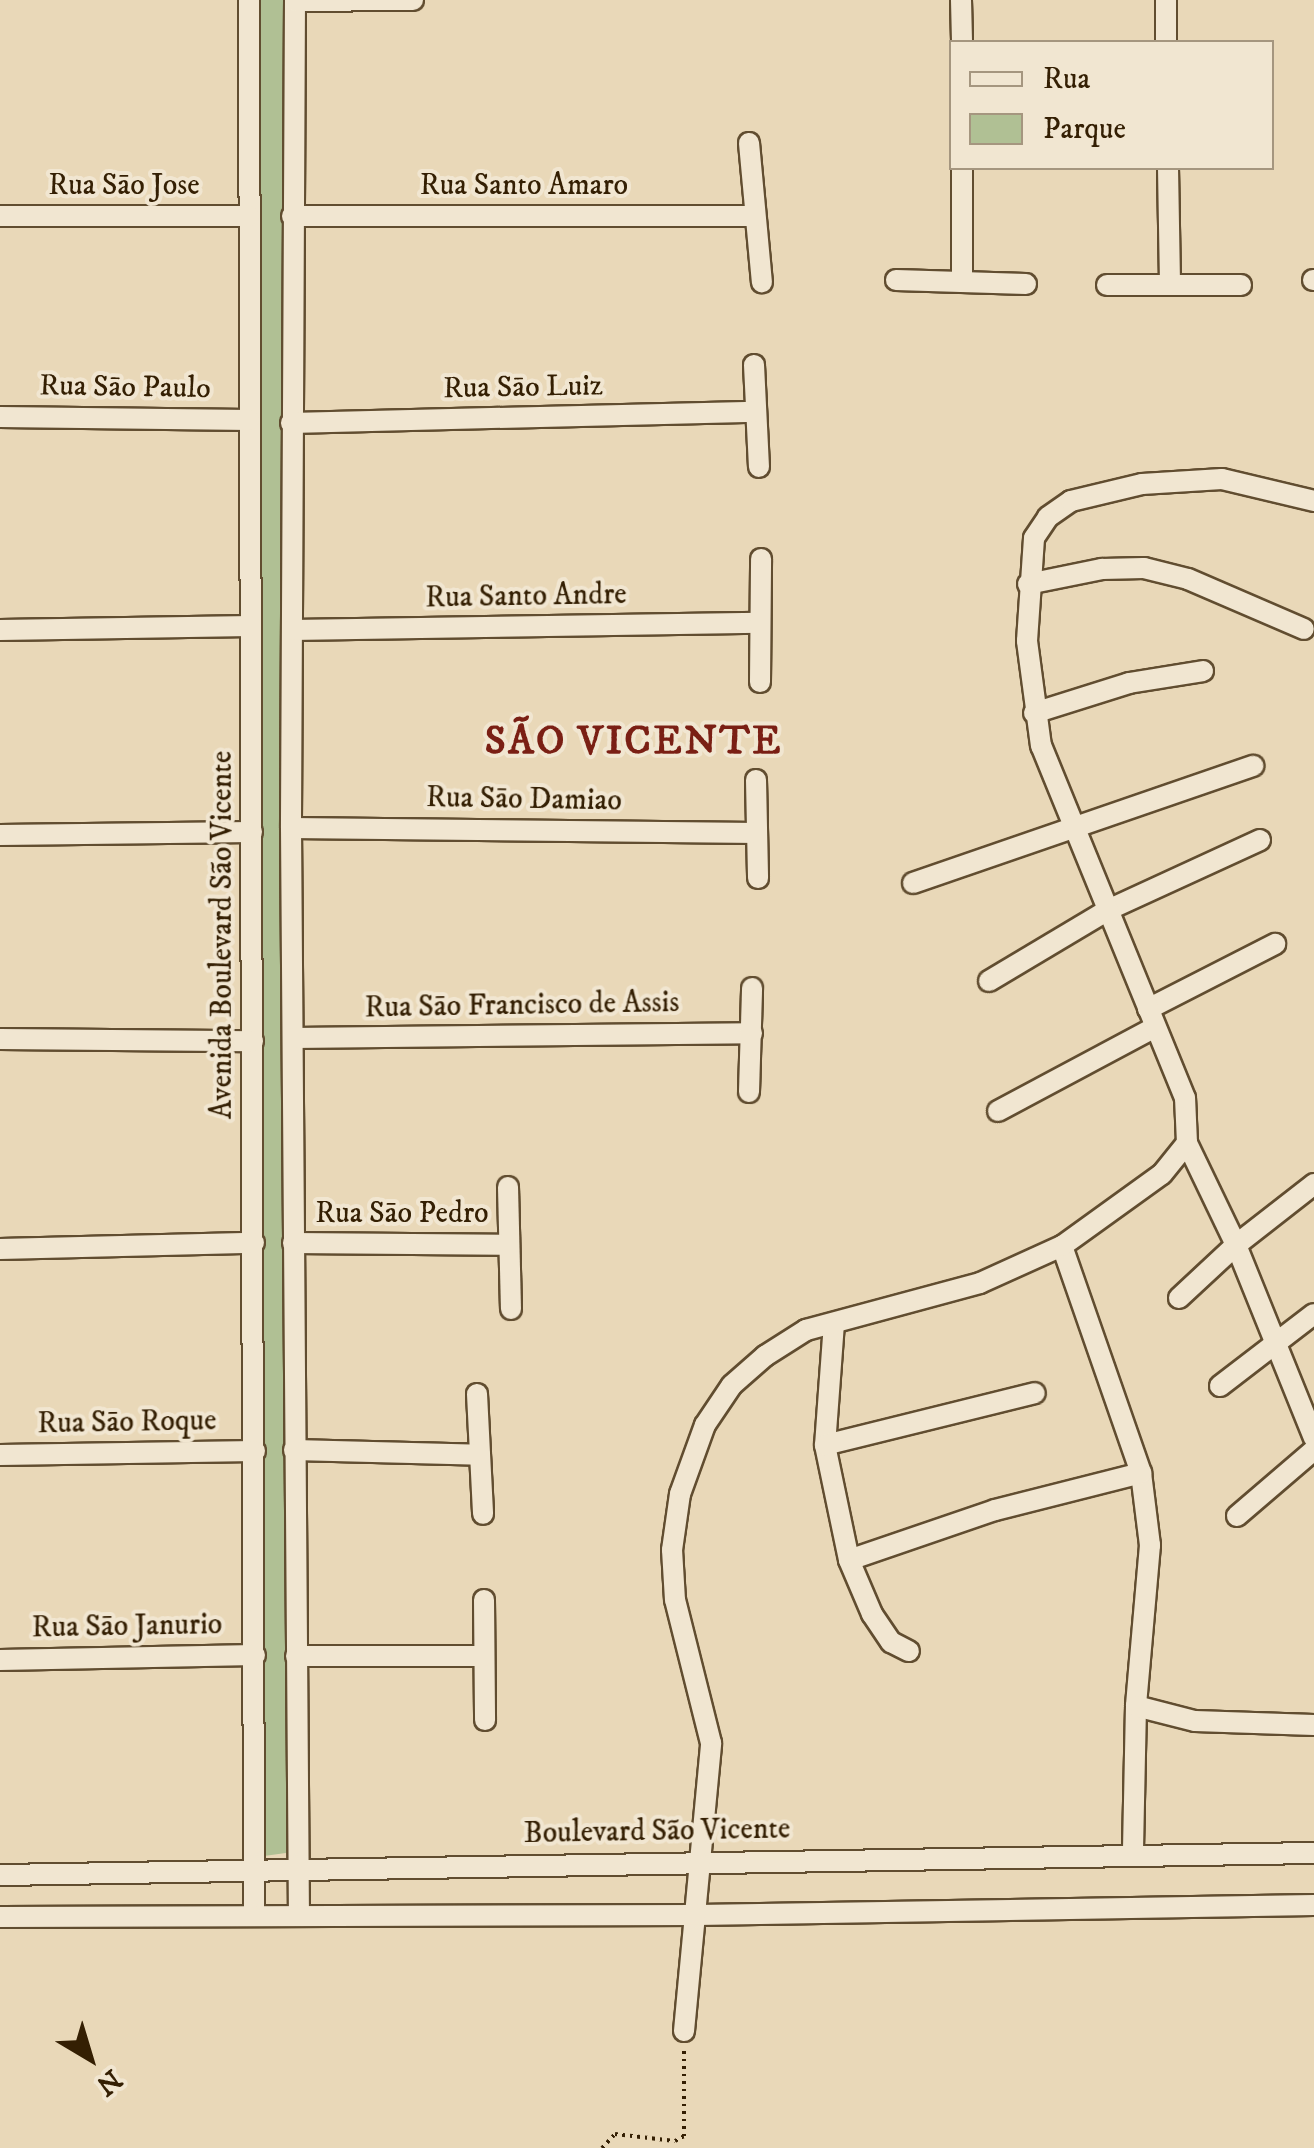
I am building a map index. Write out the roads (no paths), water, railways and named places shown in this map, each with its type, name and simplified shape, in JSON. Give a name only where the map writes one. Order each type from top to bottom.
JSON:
[{"type":"street","name":"Avenida Boulevard São Vicente","points":[[249,0],[254,1914]]},
{"type":"street","points":[[300,1914],[291,828],[295,1],[413,0]]},
{"type":"street","points":[[961,0],[962,40]]},
{"type":"street","points":[[1166,0],[1166,40]]},
{"type":"street","points":[[749,143],[762,282]]},
{"type":"street","points":[[962,170],[962,282]]},
{"type":"street","points":[[1168,170],[1170,285]]},
{"type":"street","name":"Rua Sāo Jose","points":[[0,216],[248,216]]},
{"type":"street","name":"Rua Santo Amaro","points":[[292,216],[756,216]]},
{"type":"street","points":[[896,280],[1026,284]]},
{"type":"street","points":[[1108,285],[1240,285]]},
{"type":"street","points":[[754,364],[759,467]]},
{"type":"street","name":"Rua Sāo Luiz","points":[[290,424],[756,412]]},
{"type":"street","name":"Rua Sāo Paulo","points":[[0,417],[249,420]]},
{"type":"street","points":[[1314,500],[1222,479],[1142,484],[1072,501],[1048,518],[1034,538],[1027,641],[1041,746],[1185,1098],[1187,1144],[1236,1245],[1314,1438]]},
{"type":"street","points":[[760,682],[761,559]]},
{"type":"street","points":[[1028,584],[1102,568],[1144,568],[1188,579],[1304,629]]},
{"type":"street","name":"Rua Santo Andre","points":[[292,630],[760,624]]},
{"type":"street","points":[[0,630],[251,626]]},
{"type":"street","points":[[1034,713],[1129,682],[1203,670]]},
{"type":"street","points":[[913,882],[1253,766]]},
{"type":"street","points":[[756,780],[758,878]]},
{"type":"street","name":"Rua Sāo Damiao","points":[[291,828],[757,832]]},
{"type":"street","points":[[0,835],[252,832]]},
{"type":"street","points":[[989,981],[1110,910],[1260,840]]},
{"type":"street","points":[[998,1111],[1275,944]]},
{"type":"street","points":[[749,1092],[752,988]]},
{"type":"street","name":"Rua Sāo Francisco de Assis","points":[[292,1038],[752,1033]]},
{"type":"street","points":[[0,1039],[254,1041]]},
{"type":"street","points":[[684,2031],[710,1743],[675,1600],[672,1550],[680,1494],[705,1425],[732,1385],[792,1339],[834,1323],[980,1283],[1062,1246],[1162,1174],[1187,1144]]},
{"type":"street","points":[[1179,1298],[1236,1245],[1314,1184]]},
{"type":"street","points":[[508,1187],[511,1309]]},
{"type":"street","points":[[0,1250],[254,1243]]},
{"type":"street","name":"Rua Sāo Pedro","points":[[294,1243],[509,1245]]},
{"type":"street","points":[[1062,1246],[1140,1473],[1150,1545],[1136,1706],[1133,1856]]},
{"type":"street","points":[[1220,1386],[1314,1314]]},
{"type":"street","points":[[834,1323],[825,1445],[849,1560],[872,1614],[891,1642],[909,1651]]},
{"type":"street","points":[[825,1445],[1036,1393]]},
{"type":"street","points":[[477,1394],[483,1514]]},
{"type":"street","points":[[294,1450],[480,1456]]},
{"type":"street","points":[[1237,1516],[1314,1450]]},
{"type":"street","name":"Rua Sāo Roque","points":[[0,1455],[254,1451]]},
{"type":"street","points":[[849,1560],[995,1510],[1140,1473]]},
{"type":"street","points":[[484,1600],[485,1720]]},
{"type":"street","name":"Rua Sāo Janurio","points":[[0,1660],[255,1655]]},
{"type":"street","points":[[296,1656],[484,1656]]},
{"type":"street","points":[[1136,1706],[1195,1721],[1314,1725]]},
{"type":"street","name":"Boulevard São Vicente","points":[[0,1874],[1314,1853]]},
{"type":"street","points":[[0,1918],[697,1915],[1314,1905]]},
{"type":"district","name":"SÃO VICENTE","points":[[634,742]]}]
